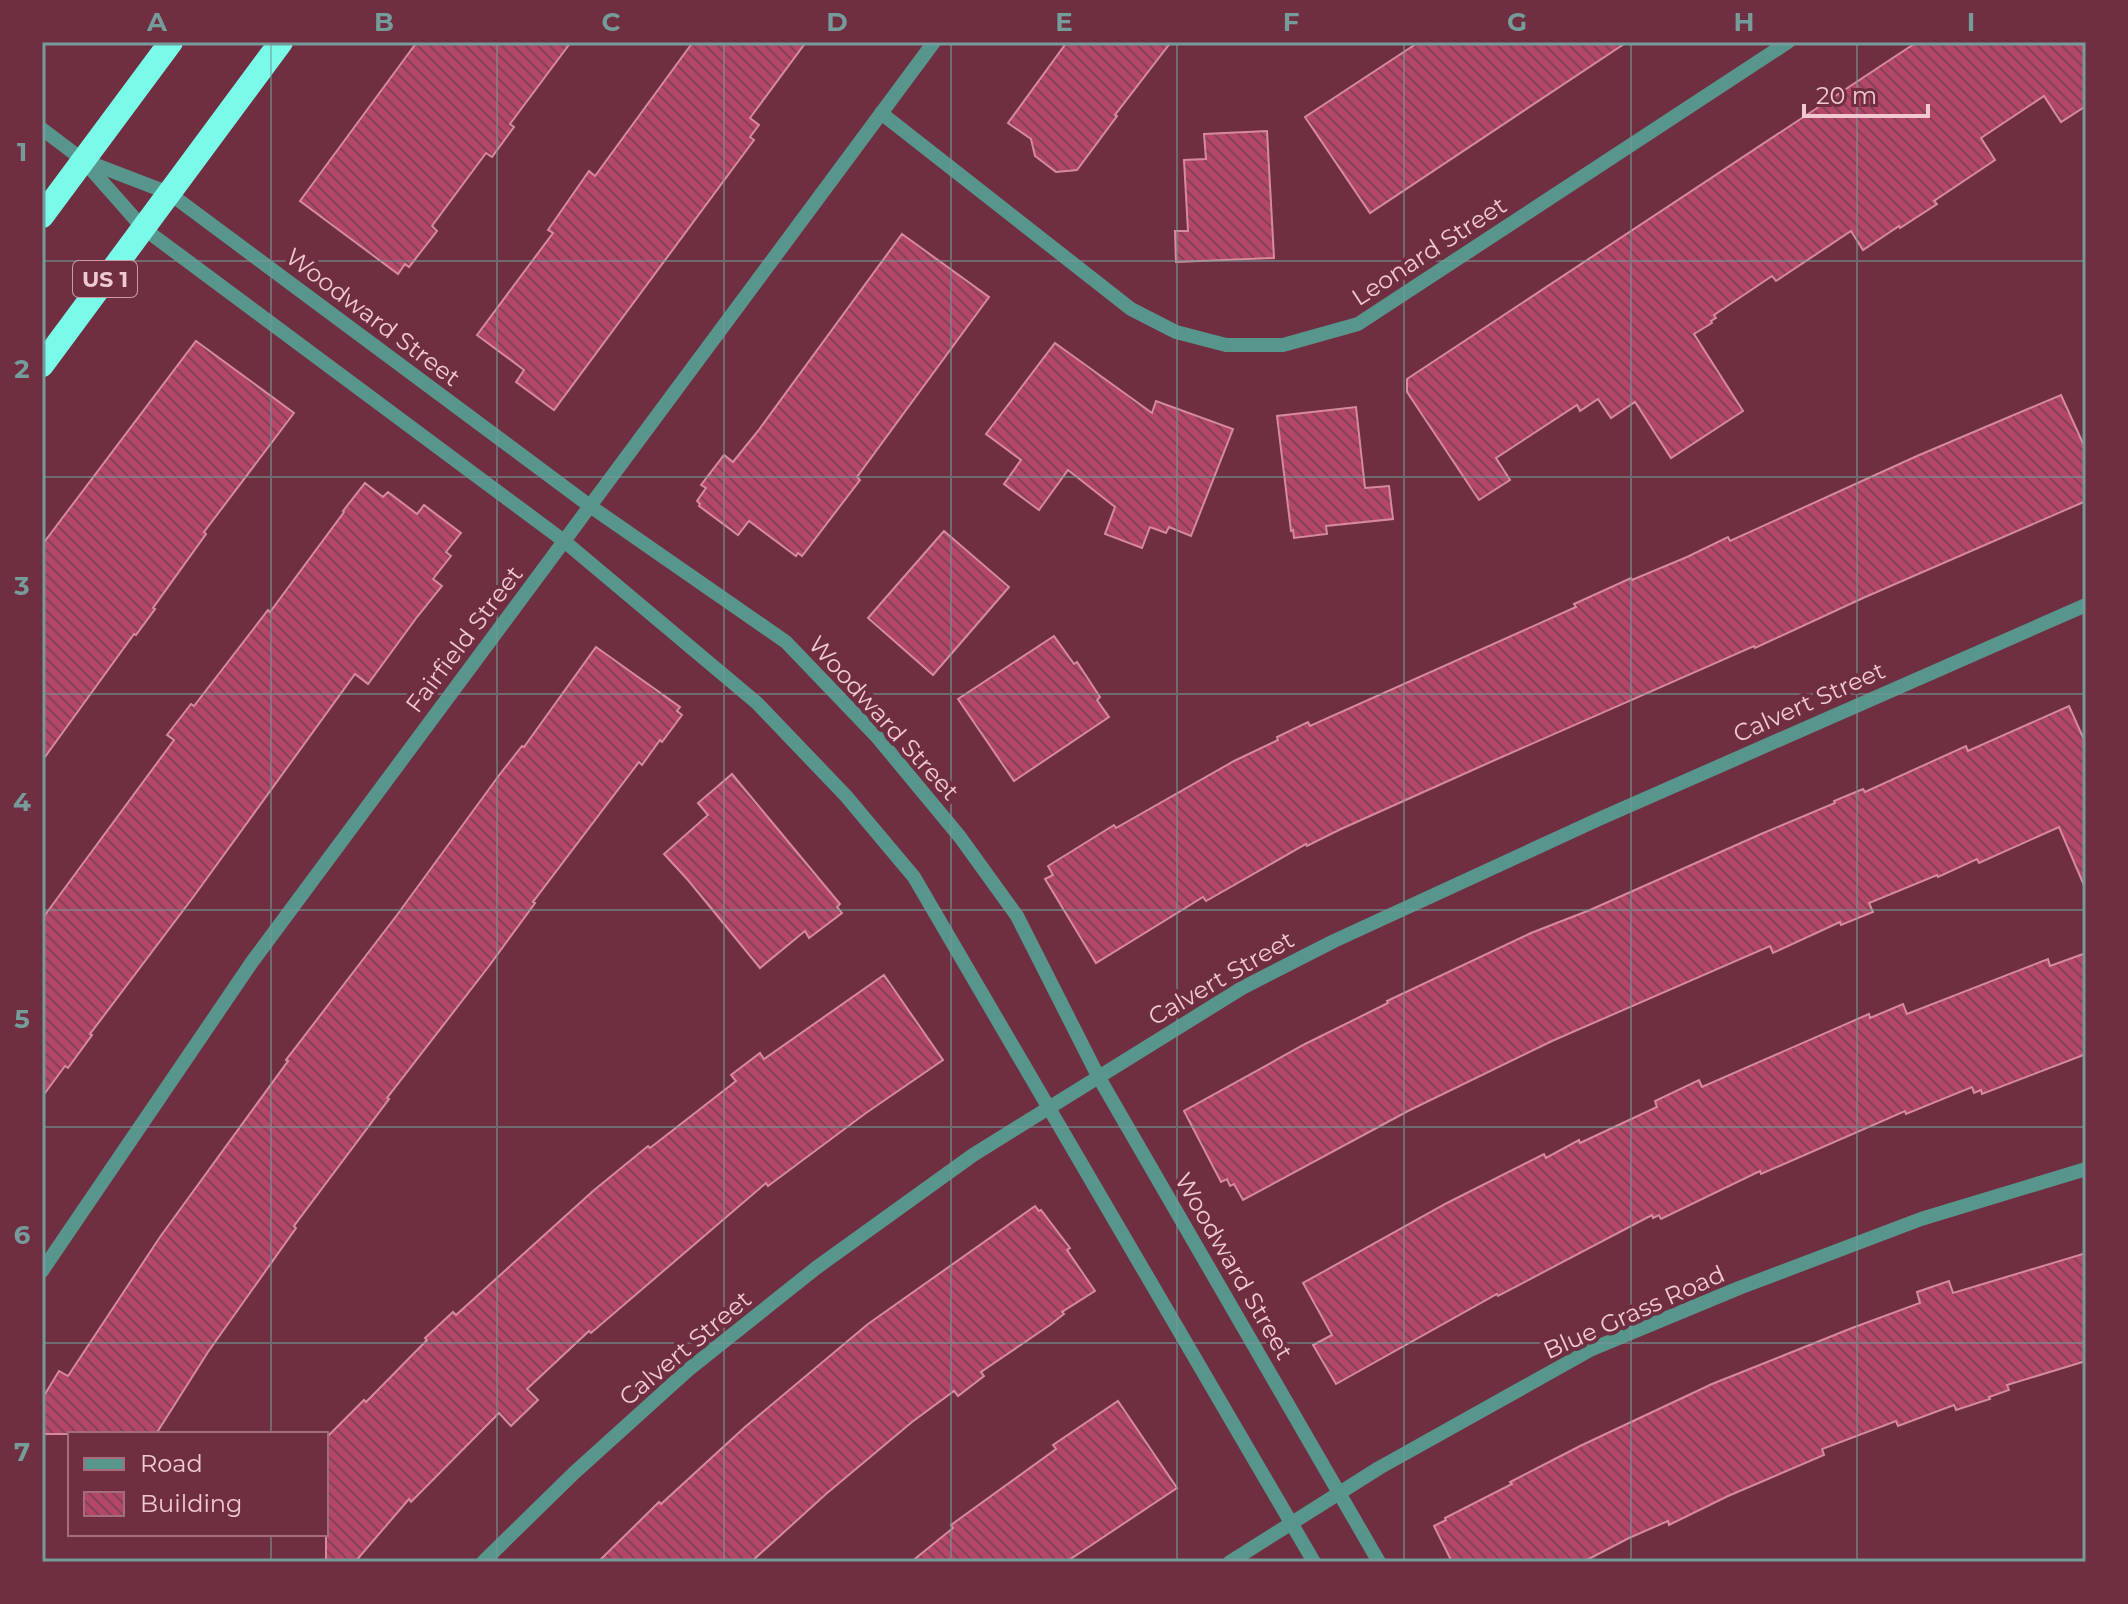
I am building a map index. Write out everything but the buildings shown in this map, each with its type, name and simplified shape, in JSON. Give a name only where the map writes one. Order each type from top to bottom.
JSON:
[{"type":"highway","points":[[42,216],[171,42]]},
{"type":"highway","name":"US 1","points":[[42,365],[281,42]]},
{"type":"street","name":"Fairfield Street","points":[[42,1271],[252,962],[934,42]]},
{"type":"street","name":"Leonard Street","points":[[881,113],[1131,309],[1176,332],[1226,345],[1283,345],[1358,324],[1788,42]]},
{"type":"street","name":"Woodward Street","points":[[42,129],[83,160],[143,228],[564,541],[757,703],[846,796],[914,877],[1314,1562]]},
{"type":"street","name":"Woodward Street","points":[[83,160],[169,193],[590,506],[786,642],[878,738],[960,837],[1017,916],[1098,1076],[1379,1562]]},
{"type":"street","name":"Calvert Street","points":[[483,1562],[574,1473],[688,1370],[816,1268],[973,1155],[1242,988],[1348,934],[1599,819],[2086,605]]},
{"type":"street","name":"Blue Grass Road","points":[[1230,1562],[1379,1468],[1592,1349],[1739,1288],[1921,1219],[2086,1169]]}]
